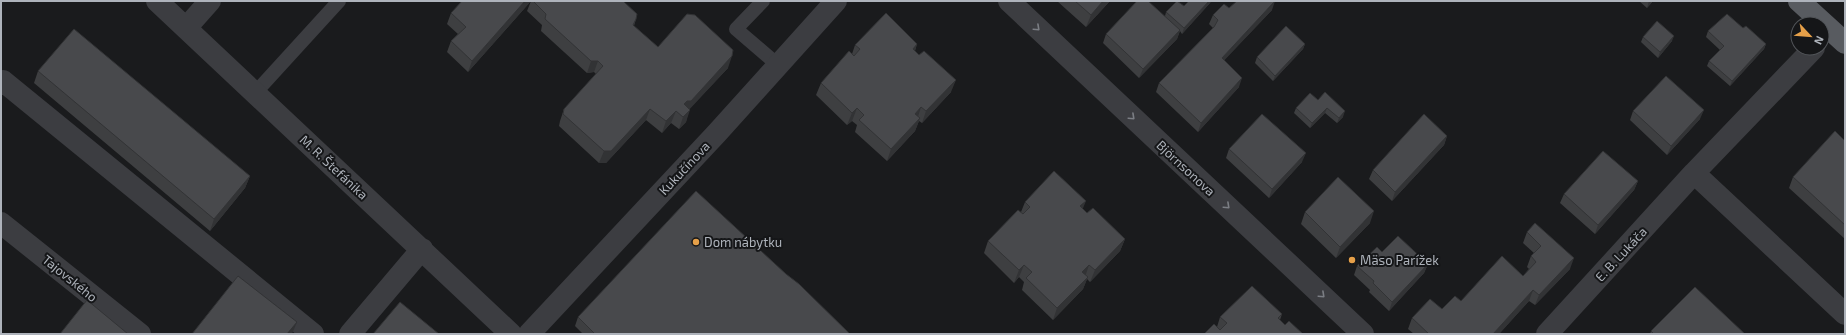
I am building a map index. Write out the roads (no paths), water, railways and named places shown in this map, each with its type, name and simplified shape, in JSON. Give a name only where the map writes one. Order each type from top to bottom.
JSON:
[{"type":"main road","points":[[1799,1],[1833,38]]},
{"type":"street","name":"M. R. Štefánika","points":[[157,1],[511,334]]},
{"type":"street","points":[[186,28],[210,1]]},
{"type":"street","name":"Kukučínova","points":[[529,334],[836,1]]},
{"type":"street","name":"Björnsonova","points":[[1009,1],[1363,334]]},
{"type":"street","name":"E. B. Lukáča","points":[[1547,334],[1694,174],[1806,56]]},
{"type":"street","points":[[1,84],[3,82],[313,334]]},
{"type":"street","points":[[1694,174],[1845,314]]},
{"type":"street","name":"Tajovského","points":[[1,223],[140,334]]},
{"type":"street","points":[[350,334],[422,249]]},
{"type":"lane","points":[[255,93],[339,1]]},
{"type":"lane","points":[[763,1],[736,29],[778,65]]},
{"type":"place","name":"Dom nábytku","points":[[696,242]]},
{"type":"place","name":"Mäso Parížek","points":[[1352,260]]}]
